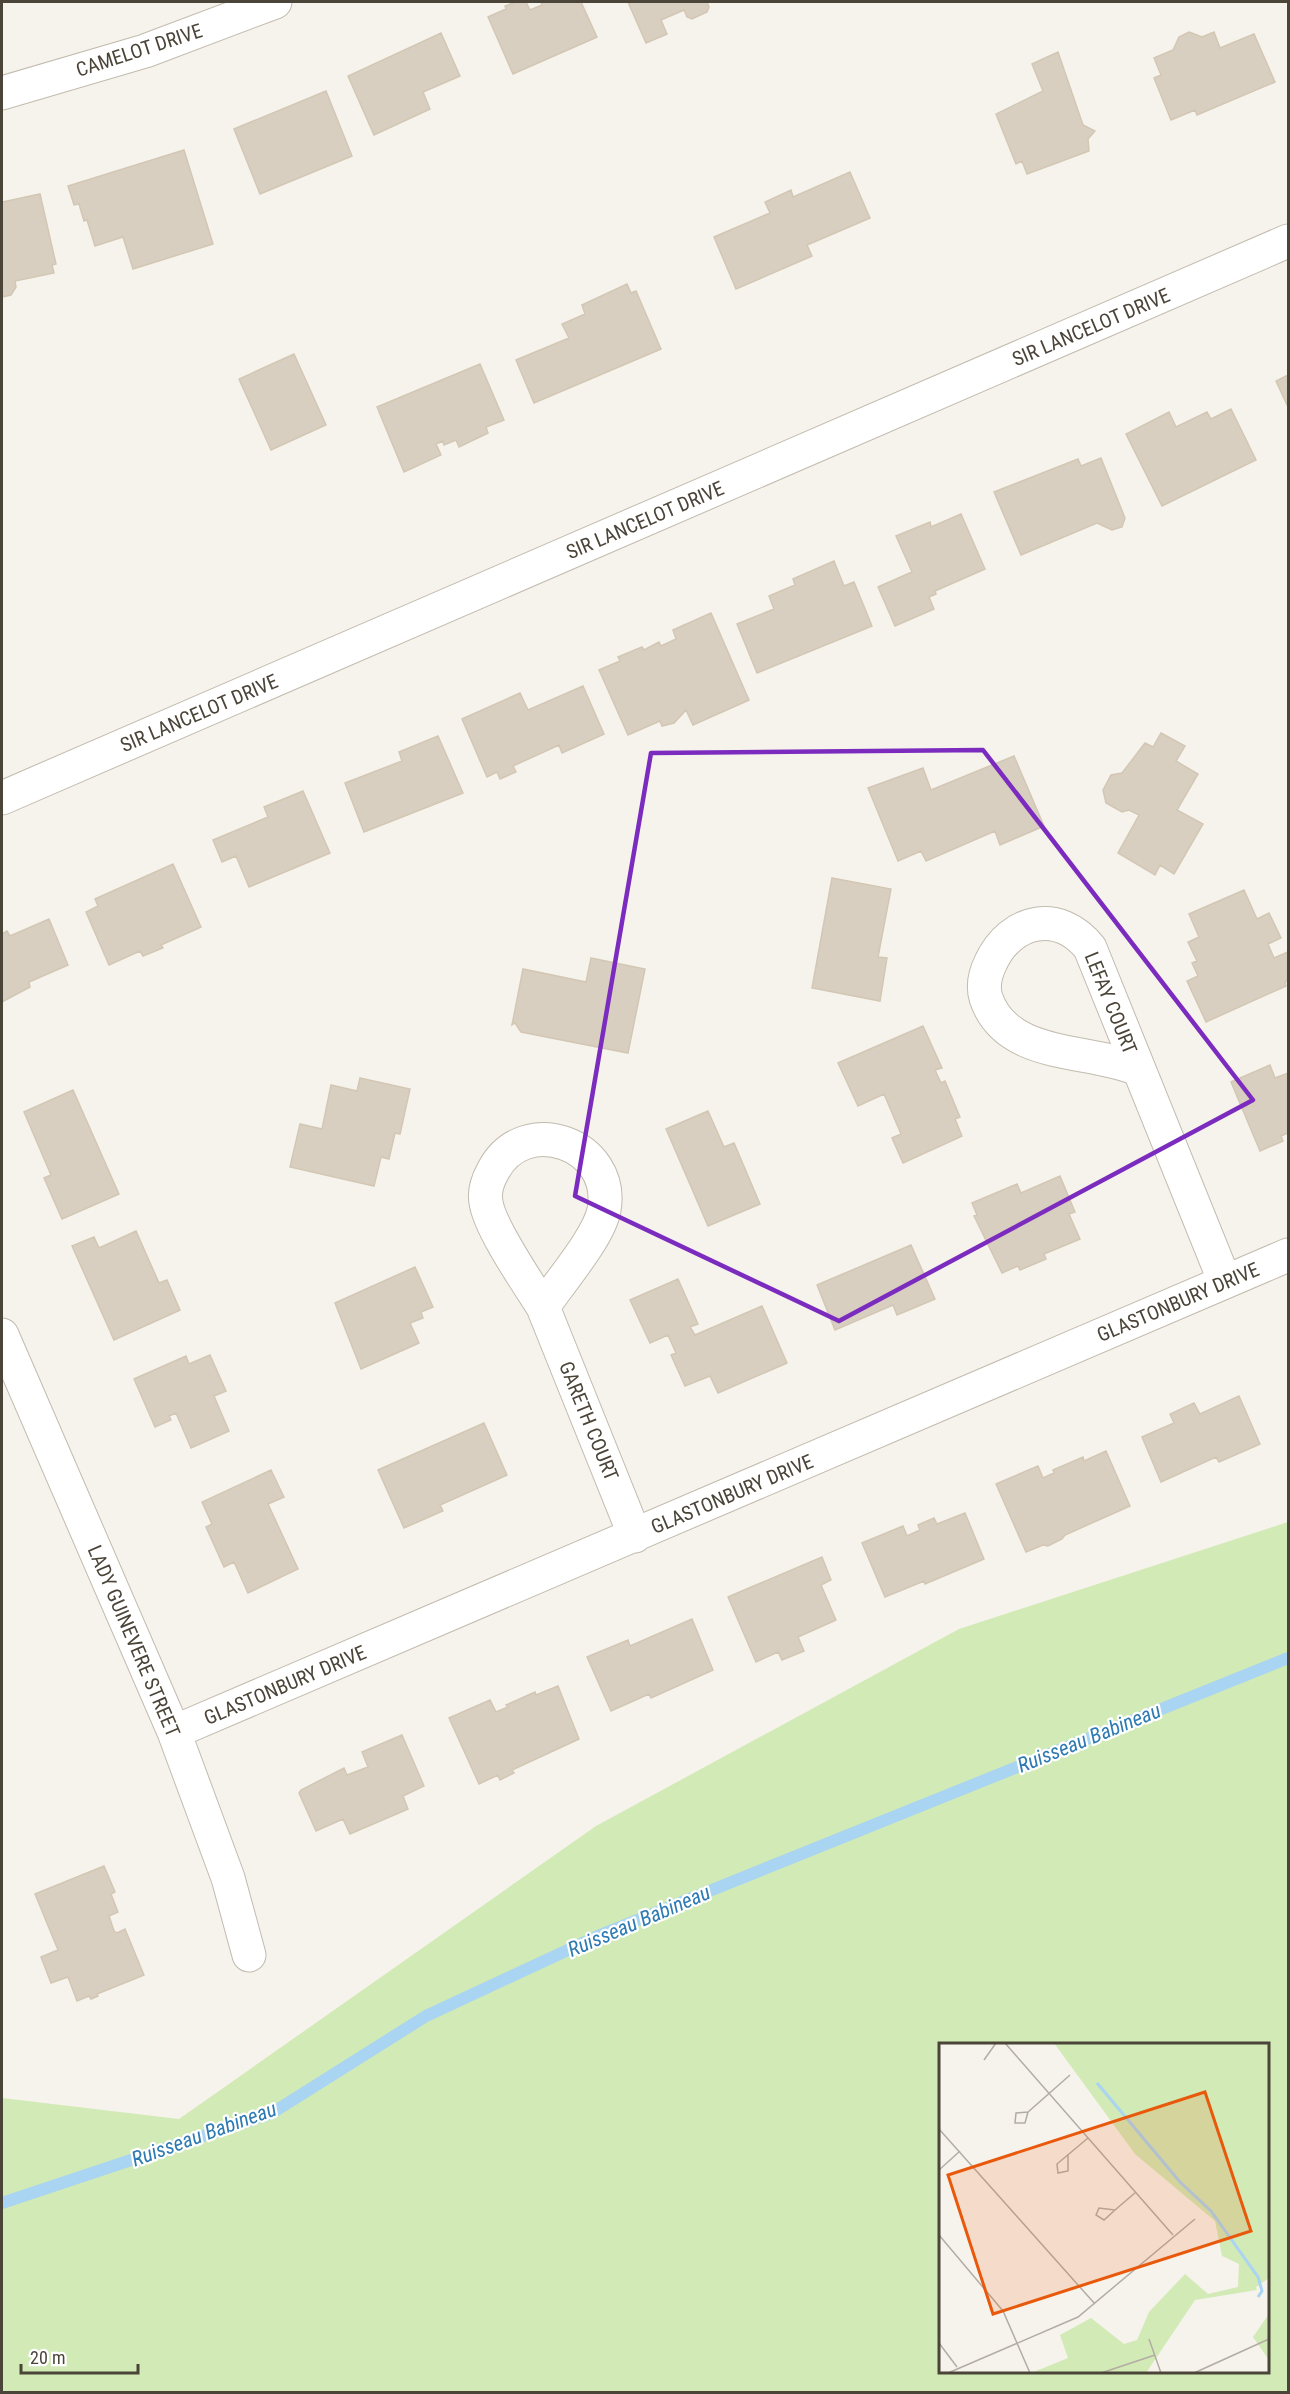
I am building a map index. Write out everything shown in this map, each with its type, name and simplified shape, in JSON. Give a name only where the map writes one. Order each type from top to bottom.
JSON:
[{"type":"street","name":"CAMELOT DRIVE","points":[[2,93],[146,51],[275,2]]},
{"type":"street","name":"SIR LANCELOT DRIVE","points":[[2,798],[1288,241]]},
{"type":"street","name":"LEFAY COURT","points":[[1137,1069],[1124,1063],[1051,1049],[1029,1042],[1010,1031],[998,1019],[988,1004],[983,988],[987,971],[996,952],[1009,935],[1036,924],[1054,924],[1083,939],[1090,948],[1225,1282]]},
{"type":"street","name":"GARETH COURT","points":[[543,1307],[592,1237],[604,1210],[602,1182],[599,1173],[587,1156],[569,1144],[548,1139],[528,1141],[508,1152],[494,1170],[486,1191],[486,1202],[492,1221],[543,1307],[635,1536]]},
{"type":"street","name":"GLASTONBURY DRIVE","points":[[174,1732],[1288,1255]]},
{"type":"street","name":"LADY GUINEVERE STREET","points":[[2,1335],[174,1732],[228,1878],[249,1954]]},
{"type":"highlighted area","points":[[983,750],[1253,1100],[839,1321],[575,1196],[651,753]]},
{"type":"green space","points":[[1288,1522],[1288,2392],[2,2392],[2,2098],[179,2119],[596,1826],[959,1629]]},
{"type":"building","points":[[516,2],[526,2],[530,10],[542,5],[541,2],[581,2],[597,37],[513,74],[488,17]]},
{"type":"building","points":[[628,2],[707,2],[709,7],[707,12],[692,19],[687,17],[684,10],[661,20],[667,34],[646,43]]},
{"type":"building","points":[[1189,32],[1202,37],[1214,32],[1220,48],[1254,34],[1275,82],[1197,115],[1195,110],[1171,120],[1154,78],[1161,75],[1154,58],[1173,50],[1179,37]]},
{"type":"building","points":[[441,33],[460,76],[423,92],[430,109],[374,135],[348,76]]},
{"type":"building","points":[[1058,52],[1083,125],[1095,131],[1088,139],[1089,151],[1027,174],[1022,161],[1016,164],[996,114],[1043,91],[1032,64]]},
{"type":"building","points":[[326,91],[352,156],[260,194],[234,129]]},
{"type":"building","points":[[184,150],[213,244],[133,269],[123,237],[95,246],[87,220],[84,221],[79,204],[74,205],[68,186]]},
{"type":"building","points":[[850,172],[870,218],[807,245],[812,256],[736,289],[714,237],[770,213],[765,202],[791,190],[793,197]]},
{"type":"building","points":[[40,194],[56,264],[52,265],[54,273],[15,281],[16,287],[11,295],[2,297],[2,202]]},
{"type":"building","points":[[627,284],[631,293],[636,291],[661,349],[534,403],[516,360],[569,338],[562,324],[585,314],[582,305]]},
{"type":"building","points":[[294,354],[326,425],[271,450],[239,379]]},
{"type":"building","points":[[480,364],[504,420],[486,427],[488,433],[459,447],[456,440],[444,445],[443,441],[436,444],[441,455],[404,472],[377,407]]},
{"type":"building","points":[[1288,375],[1288,407],[1276,381]]},
{"type":"building","points":[[1231,409],[1256,460],[1162,506],[1126,434],[1169,412],[1176,427],[1207,412],[1211,419]]},
{"type":"building","points":[[1101,458],[1125,518],[1122,527],[1112,530],[1097,523],[1021,555],[994,492],[1078,459],[1081,466]]},
{"type":"building","points":[[961,514],[985,569],[935,591],[936,594],[929,597],[934,609],[895,626],[878,587],[912,572],[896,536],[930,522],[931,527]]},
{"type":"building","points":[[834,561],[844,586],[854,582],[872,626],[757,673],[737,624],[774,609],[769,596],[795,585],[793,579]]},
{"type":"building","points":[[711,613],[749,700],[693,725],[686,710],[674,723],[662,726],[660,721],[628,735],[599,670],[620,661],[618,657],[642,647],[644,650],[659,642],[661,646],[676,639],[673,630]]},
{"type":"building","points":[[583,686],[604,734],[562,753],[559,745],[513,766],[516,772],[500,779],[497,772],[487,777],[462,719],[520,693],[528,710]]},
{"type":"building","points":[[1161,733],[1185,746],[1176,761],[1198,774],[1177,810],[1203,824],[1174,874],[1160,865],[1155,875],[1118,853],[1139,815],[1129,810],[1122,812],[1106,803],[1103,790],[1111,775],[1122,773],[1145,743],[1153,747]]},
{"type":"building","points":[[438,736],[463,793],[364,832],[345,783],[402,761],[399,752]]},
{"type":"building","points":[[1014,756],[1044,826],[1000,845],[995,831],[926,861],[921,851],[898,861],[868,788],[923,768],[931,790]]},
{"type":"building","points":[[303,791],[330,853],[249,887],[236,856],[222,862],[213,840],[268,817],[264,807]]},
{"type":"building","points":[[173,864],[201,927],[161,945],[163,948],[143,956],[140,951],[109,965],[86,912],[98,906],[95,899]]},
{"type":"building","points":[[832,878],[891,889],[878,957],[887,958],[880,1001],[812,988]]},
{"type":"building","points":[[1244,890],[1257,919],[1269,913],[1281,938],[1268,944],[1274,958],[1288,952],[1288,981],[1285,982],[1286,986],[1206,1022],[1187,981],[1198,976],[1192,963],[1197,961],[1188,942],[1199,937],[1189,914]]},
{"type":"building","points":[[49,919],[68,965],[29,982],[30,987],[2,1002],[2,934],[7,931],[10,936]]},
{"type":"building","points":[[591,958],[645,969],[628,1053],[521,1032],[515,1023],[512,1025],[523,969],[586,982]]},
{"type":"building","points":[[923,1026],[942,1068],[935,1070],[941,1083],[945,1081],[960,1117],[955,1119],[962,1136],[903,1163],[892,1138],[901,1134],[884,1094],[858,1106],[838,1063]]},
{"type":"building","points":[[1270,1065],[1275,1078],[1288,1073],[1288,1133],[1281,1136],[1283,1141],[1260,1151],[1231,1082]]},
{"type":"building","points":[[360,1078],[410,1089],[400,1134],[395,1133],[389,1159],[381,1157],[374,1186],[290,1167],[300,1124],[322,1129],[331,1085],[357,1091]]},
{"type":"building","points":[[73,1090],[119,1194],[62,1219],[44,1178],[51,1175],[24,1112]]},
{"type":"building","points":[[708,1111],[724,1147],[734,1143],[760,1204],[708,1226],[666,1129]]},
{"type":"building","points":[[1060,1176],[1075,1212],[1069,1214],[1080,1239],[1044,1254],[1046,1259],[1020,1270],[1018,1266],[1002,1273],[974,1216],[977,1215],[972,1203],[1017,1184],[1021,1193]]},
{"type":"building","points":[[136,1231],[159,1283],[167,1280],[180,1310],[114,1340],[72,1246],[94,1237],[99,1248]]},
{"type":"building","points":[[911,1245],[935,1299],[897,1315],[893,1305],[835,1330],[817,1285]]},
{"type":"building","points":[[415,1267],[433,1307],[421,1312],[423,1318],[410,1323],[419,1343],[361,1369],[335,1303]]},
{"type":"building","points":[[678,1279],[698,1324],[690,1327],[695,1335],[762,1306],[787,1363],[718,1393],[710,1376],[685,1386],[671,1355],[676,1353],[668,1335],[650,1343],[630,1300]]},
{"type":"building","points":[[210,1355],[226,1391],[214,1396],[229,1431],[191,1448],[176,1413],[169,1416],[171,1420],[155,1427],[134,1379],[186,1356],[189,1364]]},
{"type":"building","points":[[1239,1396],[1260,1444],[1219,1462],[1216,1457],[1161,1482],[1142,1437],[1174,1423],[1170,1414],[1194,1403],[1200,1414]]},
{"type":"building","points":[[484,1423],[507,1475],[440,1505],[443,1511],[404,1528],[378,1470]]},
{"type":"building","points":[[1106,1451],[1130,1506],[1065,1535],[1048,1546],[1043,1545],[1026,1552],[996,1484],[1038,1466],[1043,1478],[1054,1473],[1053,1470],[1083,1457],[1084,1461]]},
{"type":"building","points":[[271,1470],[284,1497],[268,1504],[298,1569],[248,1593],[234,1562],[224,1567],[206,1527],[212,1524],[202,1502]]},
{"type":"building","points":[[965,1513],[984,1559],[925,1584],[924,1581],[885,1597],[862,1543],[903,1526],[907,1536],[920,1530],[918,1525],[934,1518],[937,1524]]},
{"type":"building","points":[[822,1557],[831,1580],[821,1585],[836,1620],[798,1637],[804,1651],[782,1660],[778,1652],[756,1662],[728,1597]]},
{"type":"building","points":[[692,1619],[713,1670],[651,1698],[649,1694],[611,1711],[587,1657],[628,1640],[630,1646]]},
{"type":"building","points":[[558,1686],[579,1739],[512,1770],[514,1773],[500,1780],[498,1775],[479,1784],[449,1718],[490,1700],[496,1712],[535,1692],[536,1695]]},
{"type":"building","points":[[402,1735],[424,1786],[403,1796],[408,1809],[350,1834],[343,1819],[316,1831],[299,1793],[301,1790],[344,1768],[347,1775],[368,1767],[362,1752]]},
{"type":"building","points":[[104,1866],[115,1892],[111,1894],[118,1912],[109,1916],[114,1931],[117,1933],[125,1929],[144,1975],[97,1994],[98,1996],[91,1999],[89,1996],[77,2001],[68,1977],[51,1983],[41,1957],[58,1950],[35,1894]]},
{"type":"waterway","name":"Ruisseau Babineau","points":[[2,2203],[272,2113],[426,2016],[600,1935],[1288,1658]]}]
